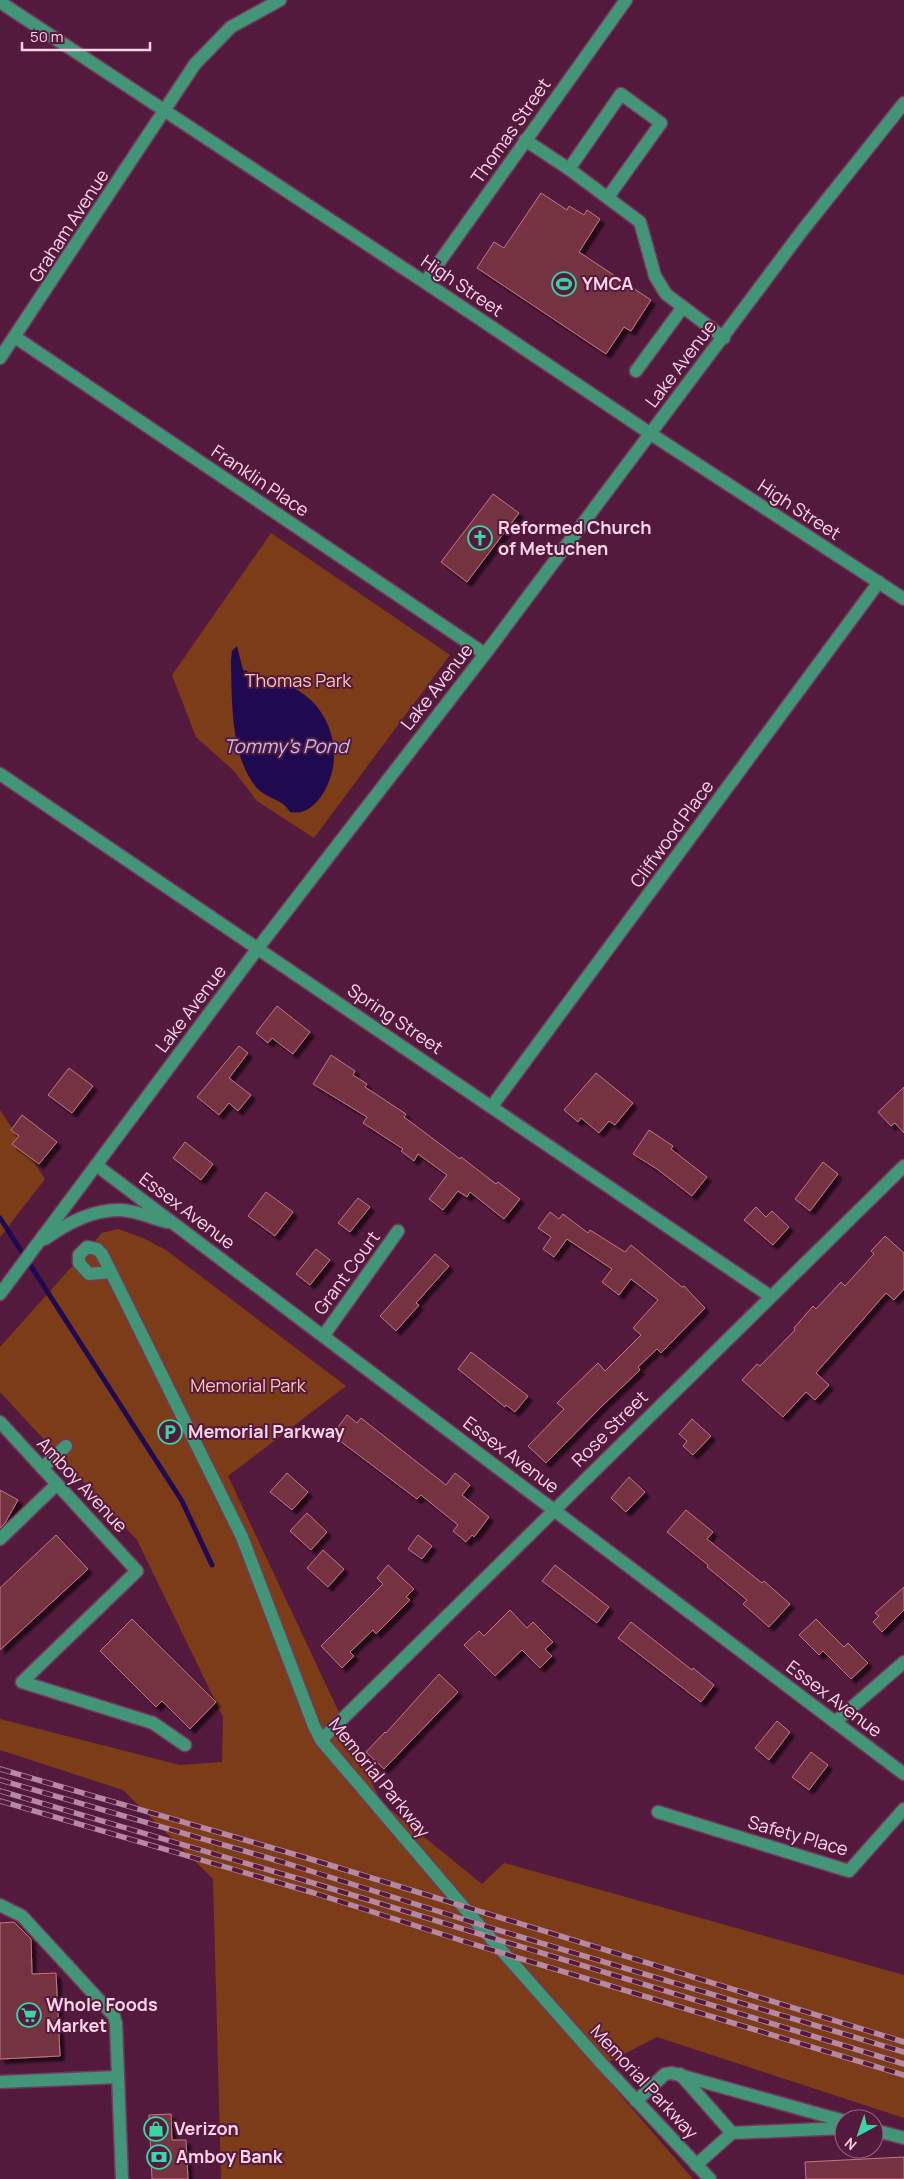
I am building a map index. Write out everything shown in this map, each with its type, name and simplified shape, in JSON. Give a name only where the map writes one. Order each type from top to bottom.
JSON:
[{"type":"street","name":"Graham Avenue","points":[[0,358],[195,64],[231,27],[280,0]]},
{"type":"street","name":"Thomas Street","points":[[425,282],[626,0]]},
{"type":"street","name":"High Street","points":[[0,2],[425,282],[651,434],[904,599]]},
{"type":"street","points":[[569,169],[621,94],[661,123],[608,197]]},
{"type":"street","name":"Lake Avenue","points":[[0,1294],[258,948],[484,654],[849,170],[904,103]]},
{"type":"street","points":[[525,140],[569,169],[640,222],[655,276],[666,294],[724,338]]},
{"type":"street","points":[[636,371],[683,307]]},
{"type":"street","name":"Franklin Place","points":[[15,337],[484,654]]},
{"type":"street","name":"Cliffwood Place","points":[[492,1106],[879,582]]},
{"type":"street","name":"Spring Street","points":[[0,774],[770,1296]]},
{"type":"street","name":"Essex Avenue","points":[[96,1165],[904,1774]]},
{"type":"street","name":"Rose Street","points":[[321,1740],[904,1166]]},
{"type":"street","points":[[38,1245],[56,1231],[80,1218],[102,1212],[121,1210],[176,1225]]},
{"type":"street","name":"Grant Court","points":[[324,1335],[398,1231]]},
{"type":"street","name":"Memorial Parkway","points":[[110,1272],[242,1537],[311,1719],[321,1740],[472,1918],[636,2101],[710,2179]]},
{"type":"street","name":"Amboy Avenue","points":[[0,1422],[137,1571],[22,1682],[153,1723],[185,1745]]},
{"type":"street","points":[[42,1468],[66,1446]]},
{"type":"street","points":[[0,1539],[57,1484]]},
{"type":"street","points":[[836,1722],[904,1662]]},
{"type":"street","name":"Safety Place","points":[[658,1812],[849,1871],[904,1808]]},
{"type":"street","points":[[0,1906],[22,1916],[114,2016],[116,2024],[122,2179]]},
{"type":"street","points":[[636,2101],[665,2074],[680,2074],[834,2118]]},
{"type":"street","points":[[680,2074],[732,2133]]},
{"type":"street","points":[[0,2082],[118,2077]]},
{"type":"street","points":[[696,2164],[732,2133],[834,2128]]},
{"type":"street","points":[[884,2133],[904,2138]]},
{"type":"green space","name":"Thomas Park","points":[[271,533],[450,655],[314,838],[257,801],[234,771],[196,737],[172,675]]},
{"type":"green space","points":[[0,1110],[45,1179],[0,1237]]},
{"type":"green space","name":"Memorial Park","points":[[118,1229],[143,1238],[166,1250],[346,1386],[228,1476],[381,1802],[482,1884],[504,1863],[904,1975],[904,2118],[884,2111],[884,2109],[877,2109],[657,2037],[597,2068],[693,2179],[221,2179],[213,1879],[123,1790],[0,1750],[0,1719],[180,1765],[222,1762],[223,1717],[137,1540],[0,1392],[0,1347],[102,1233]]},
{"type":"water","name":"Tommy's Pond","points":[[237,646],[243,670],[280,681],[296,689],[312,701],[329,727],[334,749],[331,776],[322,795],[308,809],[300,812],[290,812],[283,804],[261,792],[248,775],[237,744],[234,727],[231,660],[232,651]]},
{"type":"building","name":"YMCA","points":[[541,193],[567,210],[569,206],[584,215],[587,210],[600,219],[579,252],[651,300],[631,331],[624,327],[606,354],[477,268],[494,242],[504,248]]},
{"type":"building","name":"Reformed Church of Metuchen","points":[[493,494],[519,513],[467,582],[441,562]]},
{"type":"building","points":[[277,1006],[310,1032],[293,1054],[272,1038],[268,1043],[256,1033]]},
{"type":"building","points":[[239,1046],[248,1053],[229,1078],[251,1095],[238,1111],[229,1103],[219,1115],[197,1097]]},
{"type":"building","points":[[331,1055],[355,1071],[353,1075],[367,1084],[365,1087],[406,1114],[404,1117],[460,1159],[461,1157],[496,1184],[498,1182],[520,1199],[504,1219],[470,1192],[467,1197],[458,1191],[443,1210],[429,1199],[447,1175],[418,1154],[414,1161],[401,1151],[403,1149],[363,1123],[367,1117],[313,1084]]},
{"type":"building","points":[[69,1068],[93,1086],[72,1113],[48,1095]]},
{"type":"building","points":[[596,1073],[633,1103],[615,1125],[609,1121],[599,1133],[581,1118],[578,1122],[564,1110]]},
{"type":"building","points":[[904,1087],[904,1133],[895,1123],[891,1126],[878,1112]]},
{"type":"building","points":[[22,1115],[57,1142],[39,1164],[12,1144],[19,1136],[11,1130]]},
{"type":"building","points":[[649,1130],[673,1146],[671,1149],[707,1177],[692,1196],[657,1169],[633,1154]]},
{"type":"building","points":[[185,1142],[213,1164],[201,1180],[173,1158]]},
{"type":"building","points":[[823,1162],[838,1174],[810,1211],[795,1199]]},
{"type":"building","points":[[266,1192],[293,1212],[275,1236],[248,1216]]},
{"type":"building","points":[[358,1198],[370,1207],[350,1232],[338,1223]]},
{"type":"building","points":[[756,1207],[766,1217],[772,1211],[789,1227],[773,1245],[744,1220]]},
{"type":"building","points":[[550,1212],[559,1219],[563,1214],[588,1233],[590,1230],[625,1252],[631,1245],[682,1287],[684,1286],[705,1308],[661,1353],[657,1349],[638,1367],[640,1370],[546,1463],[528,1446],[564,1409],[557,1403],[598,1363],[605,1371],[641,1335],[633,1328],[658,1300],[631,1279],[619,1295],[602,1282],[612,1269],[567,1239],[554,1257],[543,1249],[551,1237],[538,1228]]},
{"type":"building","points":[[885,1236],[904,1253],[904,1289],[894,1300],[886,1293],[816,1373],[829,1385],[815,1400],[806,1392],[783,1417],[742,1380],[757,1364],[760,1366],[795,1330],[794,1328],[813,1306],[816,1309],[841,1282],[845,1286],[874,1254],[871,1251]]},
{"type":"building","points":[[316,1249],[330,1260],[310,1285],[296,1274]]},
{"type":"building","points":[[435,1254],[449,1266],[416,1303],[419,1305],[396,1331],[380,1316]]},
{"type":"building","points":[[471,1352],[528,1396],[515,1412],[506,1405],[505,1407],[458,1369]]},
{"type":"building","points":[[347,1415],[357,1423],[361,1418],[446,1485],[455,1473],[470,1485],[462,1495],[489,1517],[474,1537],[472,1535],[466,1542],[453,1531],[458,1525],[421,1495],[417,1499],[332,1435]]},
{"type":"building","points":[[692,1419],[711,1436],[693,1455],[683,1446],[687,1441],[679,1434]]},
{"type":"building","points":[[287,1473],[308,1492],[292,1510],[270,1492]]},
{"type":"building","points":[[629,1477],[645,1492],[626,1512],[611,1498]]},
{"type":"building","points":[[0,1490],[18,1500],[5,1523],[0,1528]]},
{"type":"building","points":[[686,1510],[713,1532],[707,1539],[762,1583],[764,1581],[790,1604],[769,1627],[743,1604],[747,1600],[667,1532]]},
{"type":"building","points":[[307,1513],[327,1532],[311,1550],[290,1531]]},
{"type":"building","points":[[56,1535],[88,1569],[0,1650],[0,1588]]},
{"type":"building","points":[[418,1535],[432,1546],[422,1559],[408,1549]]},
{"type":"building","points":[[323,1550],[344,1569],[328,1587],[307,1568]]},
{"type":"building","points":[[388,1565],[414,1589],[406,1597],[410,1600],[376,1634],[373,1630],[350,1652],[354,1656],[342,1668],[321,1646],[383,1584],[377,1578]]},
{"type":"building","points":[[555,1565],[609,1607],[597,1623],[542,1581]]},
{"type":"building","points":[[904,1587],[904,1610],[882,1632],[873,1622],[879,1616],[875,1613]]},
{"type":"building","points":[[510,1610],[527,1628],[533,1622],[553,1642],[545,1649],[552,1656],[540,1668],[522,1650],[495,1676],[464,1645],[479,1631],[484,1636]]},
{"type":"building","points":[[132,1619],[216,1702],[190,1729],[162,1701],[156,1707],[100,1651]]},
{"type":"building","points":[[816,1619],[844,1647],[848,1643],[868,1663],[851,1679],[823,1651],[819,1655],[799,1635]]},
{"type":"building","points":[[631,1622],[714,1685],[701,1702],[618,1638]]},
{"type":"building","points":[[439,1674],[458,1692],[384,1769],[366,1752],[386,1733]]},
{"type":"building","points":[[777,1721],[790,1732],[769,1760],[755,1748]]},
{"type":"building","points":[[811,1752],[828,1765],[809,1790],[792,1777]]},
{"type":"building","name":"Whole Foods Market","points":[[14,1922],[31,1939],[32,1974],[56,1973],[60,2056],[0,2059],[0,1923]]},
{"type":"building","points":[[171,2114],[172,2140],[186,2140],[188,2179],[152,2179],[149,2115]]},
{"type":"building","points":[[904,2157],[904,2179],[806,2179],[805,2162]]},
{"type":"waterway","points":[[0,1218],[182,1501],[212,1565]]},
{"type":"railway","points":[[0,1769],[307,1858],[904,2042]]},
{"type":"railway","points":[[0,1780],[282,1862],[491,1928],[904,2052]]},
{"type":"railway","points":[[0,1791],[313,1883],[904,2064]]},
{"type":"railway","points":[[0,1801],[314,1893],[466,1942],[904,2075]]},
{"type":"place","name":"YMCA","points":[[564,284]]},
{"type":"place","name":"Reformed Church of Metuchen","points":[[480,538]]},
{"type":"place","name":"Memorial Parkway","points":[[170,1432]]},
{"type":"place","name":"Whole Foods Market","points":[[29,2015]]},
{"type":"place","name":"Verizon","points":[[156,2129]]},
{"type":"place","name":"Amboy Bank","points":[[159,2157]]}]
